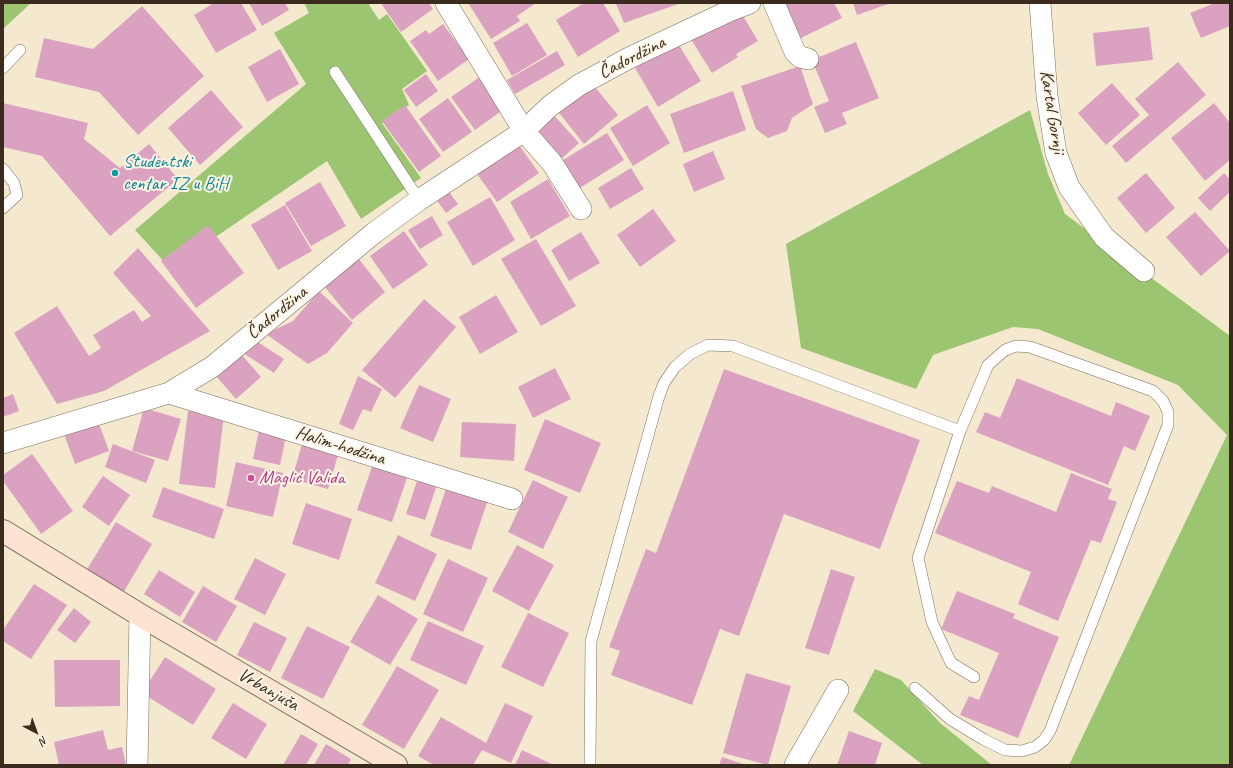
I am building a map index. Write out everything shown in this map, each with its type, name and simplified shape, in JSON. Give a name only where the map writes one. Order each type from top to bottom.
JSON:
[{"type":"street","points":[[446,3],[524,130],[552,163],[581,209]]},
{"type":"street","name":"Čadordžina","points":[[3,443],[169,393],[212,367],[374,233],[419,200],[524,130],[550,106],[579,85],[631,57],[729,11],[750,3]]},
{"type":"street","points":[[774,3],[795,52],[800,57],[808,59]]},
{"type":"street","name":"Kartal Gornji","points":[[1040,3],[1047,96],[1056,153],[1069,187],[1104,237],[1144,271]]},
{"type":"street","name":"Halim-hodžina","points":[[169,393],[512,499]]},
{"type":"street","name":"Vrbanjuša","points":[[3,531],[140,615],[396,765]]},
{"type":"street","points":[[137,765],[140,615]]},
{"type":"street","points":[[795,765],[838,690]]},
{"type":"lane","points":[[3,68],[20,50]]},
{"type":"lane","points":[[335,72],[419,200]]},
{"type":"lane","points":[[3,169],[14,183],[17,195],[3,208]]},
{"type":"lane","points":[[590,765],[591,641],[659,396],[664,382],[675,366],[690,354],[708,345],[733,346],[960,431]]},
{"type":"lane","points":[[915,688],[950,719],[983,739],[1005,750],[1022,751],[1035,747],[1044,740],[1050,731],[1168,425],[1168,412],[1163,401],[1153,391],[1030,347],[1016,346],[1005,350],[988,365],[960,431],[918,558],[932,622],[951,663],[974,677]]},
{"type":"green space","points":[[3,3],[31,3],[3,29]]},
{"type":"green space","points":[[304,3],[368,3],[379,20],[387,14],[427,71],[402,89],[409,105],[382,123],[421,178],[361,219],[327,161],[170,268],[135,230],[306,84],[274,33],[309,13]]},
{"type":"green space","points":[[1030,110],[1048,174],[1065,214],[1230,336],[1230,765],[1069,765],[1227,435],[1178,385],[1038,329],[1013,327],[933,355],[916,389],[801,348],[786,244]]},
{"type":"green space","points":[[875,669],[901,680],[940,723],[992,765],[923,765],[853,711]]},
{"type":"building","points":[[214,3],[241,3],[257,30],[216,53],[194,15]]},
{"type":"building","points":[[249,3],[285,3],[289,10],[262,26]]},
{"type":"building","points":[[385,3],[429,3],[433,9],[401,32],[382,5]]},
{"type":"building","points":[[468,3],[536,3],[517,16],[520,21],[491,39]]},
{"type":"building","points":[[584,3],[603,3],[620,31],[578,57],[556,20]]},
{"type":"building","points":[[681,3],[624,23],[616,4]]},
{"type":"building","points":[[781,3],[834,3],[842,18],[799,39]]},
{"type":"building","points":[[853,3],[891,3],[857,15]]},
{"type":"building","points":[[1215,3],[1230,3],[1230,26],[1201,38],[1190,13]]},
{"type":"building","points":[[142,6],[204,76],[138,135],[99,92],[35,77],[44,38],[93,49]]},
{"type":"building","points":[[739,9],[758,41],[736,54],[738,57],[712,73],[689,36]]},
{"type":"building","points":[[527,23],[547,55],[512,76],[493,43]]},
{"type":"building","points":[[443,24],[469,59],[438,81],[410,41],[426,30],[429,34]]},
{"type":"building","points":[[1149,27],[1153,60],[1096,66],[1093,33]]},
{"type":"building","points":[[677,42],[701,81],[658,107],[635,68]]},
{"type":"building","points":[[856,42],[879,98],[842,113],[847,124],[825,133],[814,107],[829,101],[812,60]]},
{"type":"building","points":[[280,49],[299,84],[267,102],[248,67]]},
{"type":"building","points":[[557,51],[565,65],[515,94],[507,80]]},
{"type":"building","points":[[1178,62],[1206,95],[1126,163],[1112,146],[1149,115],[1135,99]]},
{"type":"building","points":[[800,66],[813,104],[792,118],[787,131],[768,138],[756,129],[741,86]]},
{"type":"building","points":[[426,74],[438,91],[416,107],[404,90]]},
{"type":"building","points":[[481,76],[504,109],[475,130],[451,97]]},
{"type":"building","points":[[590,81],[618,115],[584,144],[556,109]]},
{"type":"building","points":[[1112,83],[1140,115],[1106,145],[1078,113]]},
{"type":"building","points":[[211,90],[243,127],[200,165],[168,128]]},
{"type":"building","points":[[733,91],[746,130],[684,153],[670,114]]},
{"type":"building","points":[[448,98],[472,132],[443,152],[419,119]]},
{"type":"building","name":"Studentski centar IZ u BiH","points":[[3,103],[88,123],[84,139],[120,168],[149,144],[178,179],[110,236],[42,156],[3,147]]},
{"type":"building","points":[[1214,103],[1230,123],[1230,160],[1205,181],[1171,138]]},
{"type":"building","points":[[405,105],[441,156],[419,172],[382,121]]},
{"type":"building","points":[[647,105],[670,143],[633,166],[610,128]]},
{"type":"building","points":[[550,111],[579,143],[560,160],[532,128]]},
{"type":"building","points":[[607,133],[624,160],[580,188],[563,160]]},
{"type":"building","points":[[519,145],[539,173],[497,202],[477,174]]},
{"type":"building","points":[[713,151],[725,179],[694,192],[683,164]]},
{"type":"building","points":[[631,168],[644,189],[610,209],[598,188]]},
{"type":"building","points":[[1146,173],[1175,208],[1146,233],[1117,198]]},
{"type":"building","points":[[1224,173],[1230,179],[1230,192],[1210,211],[1198,198]]},
{"type":"building","points":[[548,179],[570,216],[531,239],[510,202]]},
{"type":"building","points":[[320,182],[346,226],[311,246],[285,203]]},
{"type":"building","points":[[447,189],[458,204],[446,213],[435,198]]},
{"type":"building","points":[[490,197],[515,240],[473,266],[447,222]]},
{"type":"building","points":[[285,205],[312,251],[278,270],[251,225]]},
{"type":"building","points":[[653,209],[676,241],[640,267],[617,235]]},
{"type":"building","points":[[1195,212],[1230,251],[1201,276],[1166,237]]},
{"type":"building","points":[[432,216],[443,235],[420,249],[408,230]]},
{"type":"building","points":[[208,225],[244,273],[196,308],[161,261]]},
{"type":"building","points":[[404,231],[428,265],[393,289],[370,256]]},
{"type":"building","points":[[581,232],[600,263],[569,281],[551,250]]},
{"type":"building","points":[[536,239],[576,306],[541,326],[501,259]]},
{"type":"building","points":[[138,248],[210,331],[104,391],[57,404],[14,333],[57,306],[89,356],[101,348],[93,335],[134,310],[142,322],[151,316],[113,273]]},
{"type":"building","points":[[358,258],[385,292],[352,320],[324,286]]},
{"type":"building","points":[[319,291],[353,323],[327,353],[308,364],[266,334],[293,321]]},
{"type":"building","points":[[496,295],[518,332],[480,354],[459,317]]},
{"type":"building","points":[[424,299],[456,327],[395,398],[362,370]]},
{"type":"building","points":[[253,339],[284,359],[274,373],[243,353]]},
{"type":"building","points":[[241,354],[261,377],[236,399],[216,376]]},
{"type":"building","points":[[555,368],[571,399],[533,418],[518,387]]},
{"type":"building","points":[[724,369],[920,440],[880,549],[784,514],[739,636],[720,629],[692,705],[611,675],[620,651],[609,647],[646,549],[656,553]]},
{"type":"building","points":[[358,376],[382,389],[371,412],[363,409],[353,430],[339,424]]},
{"type":"building","points":[[1017,378],[1111,416],[1116,402],[1150,416],[1135,451],[1124,446],[1108,485],[976,432],[985,412],[1000,418]]},
{"type":"building","points":[[419,385],[451,399],[433,442],[400,428]]},
{"type":"building","points":[[13,394],[19,411],[3,417],[3,398]]},
{"type":"building","points":[[144,408],[181,419],[168,461],[132,451]]},
{"type":"building","points":[[188,411],[224,415],[215,488],[179,484]]},
{"type":"building","points":[[545,419],[601,443],[580,493],[524,470]]},
{"type":"building","points":[[98,421],[109,451],[75,464],[64,434]]},
{"type":"building","points":[[462,422],[516,424],[514,461],[460,457]]},
{"type":"building","points":[[259,430],[286,436],[280,465],[253,459]]},
{"type":"building","points":[[304,437],[340,448],[328,489],[292,479]]},
{"type":"building","points":[[113,444],[155,460],[146,483],[105,467]]},
{"type":"building","points":[[32,454],[73,511],[41,534],[3,481],[3,475]]},
{"type":"building","points":[[374,461],[409,472],[392,522],[357,510]]},
{"type":"building","points":[[236,462],[283,473],[273,517],[226,506]]},
{"type":"building","points":[[1071,473],[1112,489],[1108,499],[1117,502],[1101,543],[1091,540],[1058,621],[1018,604],[1031,572],[935,533],[957,481],[989,493],[992,486],[1056,512]]},
{"type":"building","points":[[103,476],[130,495],[109,526],[82,507]]},
{"type":"building","points":[[418,478],[437,485],[425,520],[406,514]]},
{"type":"building","points":[[533,480],[568,497],[543,549],[508,532]]},
{"type":"building","points":[[447,486],[488,500],[471,550],[430,536]]},
{"type":"building","points":[[163,487],[224,509],[214,539],[152,517]]},
{"type":"building","points":[[306,503],[352,519],[339,560],[292,544]]},
{"type":"building","points":[[116,522],[152,544],[123,593],[86,571]]},
{"type":"building","points":[[398,535],[437,554],[415,601],[375,583]]},
{"type":"building","points":[[517,545],[554,565],[529,611],[492,591]]},
{"type":"building","points":[[255,558],[286,574],[265,615],[234,599]]},
{"type":"building","points":[[448,559],[488,578],[463,632],[423,614]]},
{"type":"building","points":[[831,569],[855,577],[829,655],[805,648]]},
{"type":"building","points":[[159,570],[195,592],[180,617],[144,594]]},
{"type":"building","points":[[34,584],[67,605],[31,659],[3,641],[3,630]]},
{"type":"building","points":[[203,586],[237,606],[216,642],[182,622]]},
{"type":"building","points":[[957,591],[1015,614],[1013,618],[1059,637],[1018,738],[960,715],[969,696],[979,700],[999,653],[941,629]]},
{"type":"building","points":[[378,595],[418,619],[390,665],[350,642]]},
{"type":"building","points":[[74,608],[91,622],[75,643],[57,630]]},
{"type":"building","points":[[528,613],[569,633],[543,687],[501,667]]},
{"type":"building","points":[[428,621],[484,646],[466,685],[410,660]]},
{"type":"building","points":[[254,622],[287,638],[270,672],[237,655]]},
{"type":"building","points":[[307,626],[350,647],[323,699],[281,678]]},
{"type":"building","points":[[165,657],[216,689],[193,725],[142,693]]},
{"type":"building","points":[[54,660],[120,660],[120,706],[55,707]]},
{"type":"building","points":[[397,666],[439,690],[404,749],[362,725]]},
{"type":"building","points":[[746,673],[791,686],[768,765],[723,753]]},
{"type":"building","points":[[233,703],[267,724],[246,759],[211,738]]},
{"type":"building","points":[[505,703],[533,716],[511,763],[482,750],[473,765],[434,765],[418,756],[441,717],[486,743]]},
{"type":"building","points":[[103,730],[108,750],[122,747],[126,765],[59,765],[54,742]]},
{"type":"building","points":[[849,731],[882,743],[875,765],[837,765]]},
{"type":"building","points":[[301,734],[318,744],[306,765],[283,765]]},
{"type":"building","points":[[326,744],[351,759],[348,765],[314,765]]},
{"type":"building","points":[[522,750],[554,765],[515,765]]},
{"type":"building","points":[[722,757],[746,765],[719,765]]},
{"type":"place","name":"Studentski centar IZ u BiH","points":[[115,173]]},
{"type":"place","name":"Maglić Valida","points":[[251,478]]}]
